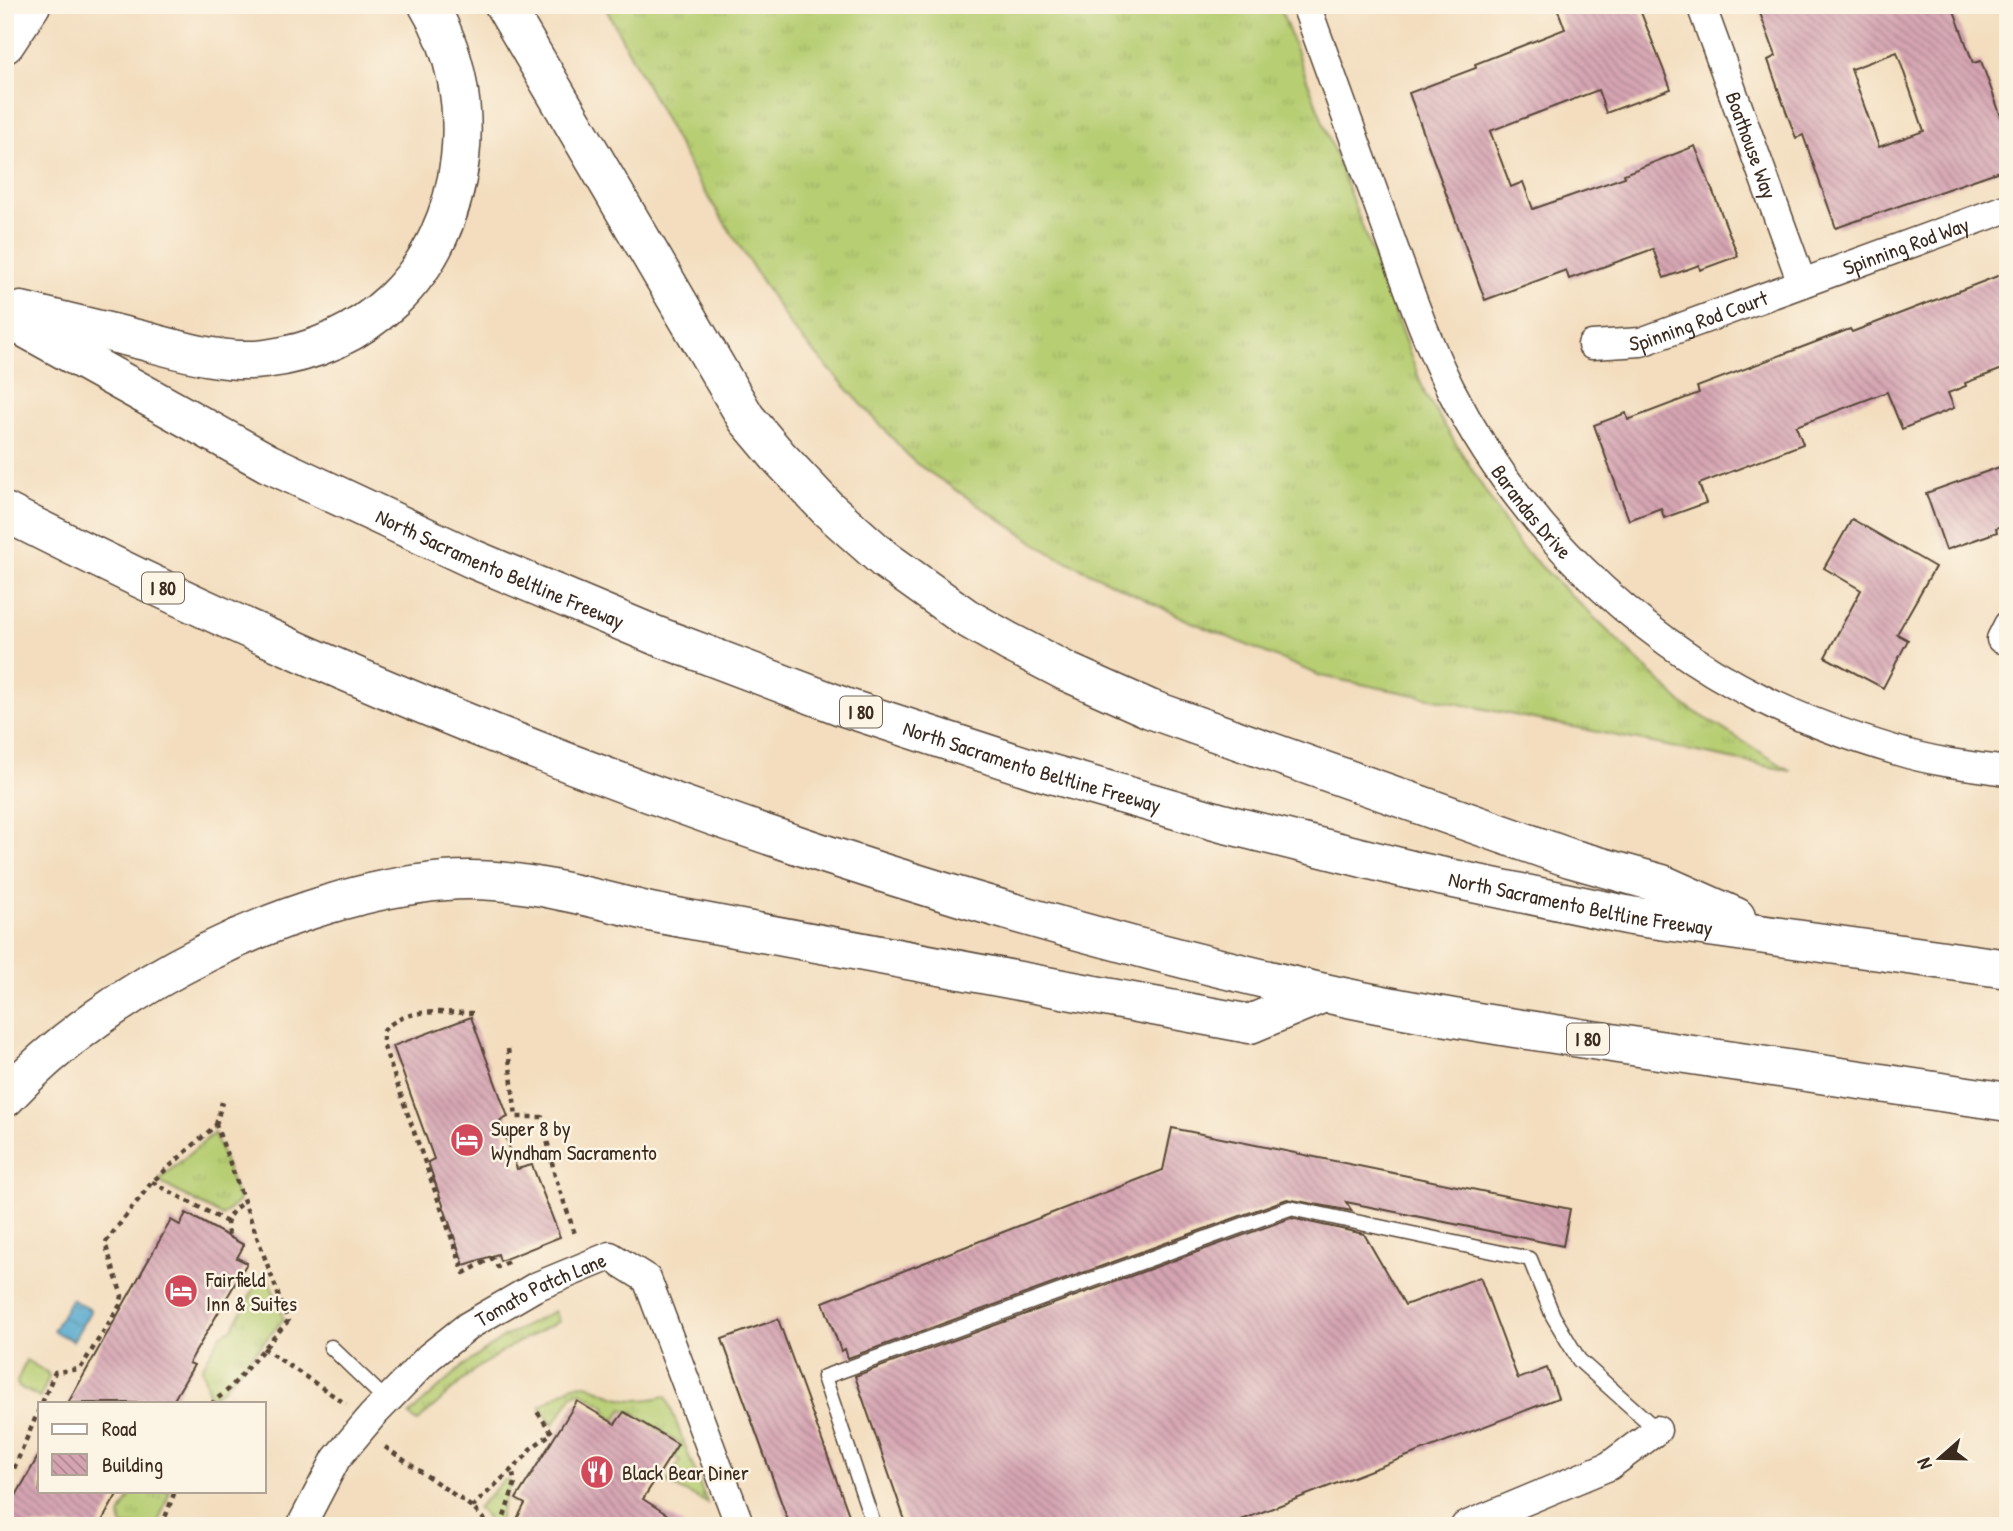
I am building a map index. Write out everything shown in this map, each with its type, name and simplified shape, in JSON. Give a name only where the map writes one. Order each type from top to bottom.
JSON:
[{"type":"highway","points":[[5,44],[31,5]]},
{"type":"highway","points":[[5,308],[193,353],[231,359],[263,359],[302,352],[328,344],[362,325],[393,300],[426,258],[445,219],[454,191],[462,148],[461,104],[453,62],[437,19],[428,5]]},
{"type":"highway","points":[[504,5],[746,418],[828,509],[884,559],[923,589],[1009,642],[1067,672],[1150,709],[1570,858],[1662,884],[1777,936]]},
{"type":"highway","name":"North Sacramento Beltline Freeway","points":[[5,317],[268,463],[473,559],[657,636],[845,707],[1034,769],[1222,823],[1398,867],[1631,916],[2008,969]]},
{"type":"highway","name":"I 80","points":[[6,513],[319,660],[505,739],[641,791],[831,857],[984,905],[1138,948],[1324,993],[1457,1019],[2008,1102]]},
{"type":"highway","points":[[5,1098],[78,1033],[122,1001],[193,959],[244,935],[324,906],[386,891],[446,881],[500,882],[561,891],[655,913],[1250,1024],[1324,993]]},
{"type":"street","name":"Barandas Drive","points":[[1306,5],[1420,319],[1450,388],[1488,452],[1540,522],[1590,576],[1636,618],[1697,662],[1761,699],[1829,729],[1900,752],[1949,763],[2008,771]]},
{"type":"street","name":"Boathouse Way","points":[[1701,5],[1802,284]]},
{"type":"street","name":"Spinning Rod Way","points":[[1802,284],[2008,208]]},
{"type":"street","name":"Spinning Rod Court","points":[[1592,345],[1641,342],[1802,284]]},
{"type":"street","name":"Tomato Patch Lane","points":[[301,1526],[336,1459],[386,1400],[429,1357],[468,1326],[535,1287],[610,1256],[646,1279],[740,1526]]},
{"type":"street","points":[[1465,1526],[1609,1466],[1657,1430]]},
{"type":"lane","points":[[874,1526],[824,1377],[1290,1208],[1530,1259],[1553,1315],[1579,1360],[1657,1430]]},
{"type":"lane","points":[[331,1347],[386,1400]]},
{"type":"path","points":[[473,1013],[412,1013],[392,1021],[383,1031],[383,1044],[464,1273],[492,1258],[498,1267],[508,1262]]},
{"type":"path","points":[[509,1049],[516,1117],[542,1117],[555,1176],[578,1241]]},
{"type":"path","points":[[42,1402],[55,1372],[80,1369],[120,1306],[122,1296],[105,1243],[152,1182],[216,1125],[222,1102]]},
{"type":"path","points":[[213,1402],[229,1389],[288,1321],[216,1125]]},
{"type":"path","points":[[152,1182],[226,1222]]},
{"type":"path","points":[[229,1235],[226,1222],[244,1202]]},
{"type":"path","points":[[490,1526],[472,1507],[527,1455],[530,1449],[552,1433],[535,1409]]},
{"type":"path","points":[[5,1497],[38,1412]]},
{"type":"path","points":[[501,1526],[515,1483],[512,1470]]},
{"type":"path","points":[[162,1526],[175,1492]]},
{"type":"green space","points":[[604,5],[1279,5],[1425,394],[1518,544],[1684,705],[1791,771],[1321,676],[1187,620],[1052,554],[914,462],[791,327],[695,176]]},
{"type":"green space","points":[[214,1133],[239,1201],[222,1216],[163,1184],[160,1179]]},
{"type":"green space","points":[[267,1275],[284,1319],[223,1389],[210,1398],[202,1368],[221,1334],[232,1329],[260,1278]]},
{"type":"green space","points":[[554,1311],[559,1321],[511,1346],[473,1371],[417,1422],[409,1415],[463,1366],[504,1337]]},
{"type":"green space","points":[[26,1360],[48,1373],[49,1377],[40,1398],[18,1386],[17,1382]]},
{"type":"green space","points":[[587,1384],[625,1399],[644,1400],[666,1396],[707,1503],[667,1483],[680,1461],[674,1456],[680,1444],[636,1414],[623,1409],[615,1420],[608,1415],[606,1407],[581,1392],[573,1395],[553,1425],[540,1406],[574,1385]]},
{"type":"green space","points":[[504,1480],[509,1480],[511,1484],[498,1526],[495,1526],[477,1508]]},
{"type":"green space","points":[[132,1492],[170,1492],[157,1526],[122,1526],[120,1515]]},
{"type":"water","points":[[71,1299],[91,1310],[73,1341],[53,1331]]},
{"type":"building","points":[[1556,5],[1638,5],[1671,89],[1606,113],[1598,90],[1490,131],[1511,187],[1523,182],[1533,209],[1625,177],[1624,174],[1695,146],[1738,256],[1700,270],[1699,265],[1664,278],[1653,249],[1569,279],[1566,270],[1485,300],[1409,93],[1476,68],[1475,64],[1565,29]]},
{"type":"building","points":[[1757,5],[1952,5],[1973,63],[1981,61],[2008,136],[2008,168],[1836,228],[1803,135],[1796,138],[1768,60],[1776,56]],"holes":[[[1897,52],[1924,131],[1879,147],[1851,69]]]},
{"type":"building","points":[[2008,272],[2008,367],[1965,383],[1966,386],[1948,393],[1954,408],[1902,429],[1887,392],[1796,426],[1803,444],[1699,484],[1706,503],[1664,518],[1661,508],[1629,520],[1594,425],[1626,413],[1628,420],[1699,393],[1697,387],[1850,329],[1852,332]]},
{"type":"building","points":[[2008,464],[2008,524],[1996,528],[1997,532],[1946,550],[1926,493]]},
{"type":"building","points":[[1852,519],[1935,567],[1897,634],[1908,640],[1883,688],[1825,657],[1861,590],[1824,568]]},
{"type":"building","name":"Super 8 by Wyndham Sacramento","points":[[471,1017],[508,1117],[500,1121],[517,1169],[532,1165],[560,1237],[500,1261],[498,1254],[464,1265],[428,1162],[434,1159],[393,1046]]},
{"type":"building","points":[[1172,1128],[1570,1209],[1563,1246],[1346,1202],[1352,1211],[1287,1199],[848,1358],[845,1349],[841,1351],[823,1302],[1163,1170]]},
{"type":"building","name":"Fairfield Inn & Suites","points":[[186,1213],[244,1245],[237,1258],[247,1263],[189,1363],[194,1365],[173,1402],[69,1402],[171,1220],[180,1225]]},
{"type":"building","points":[[1291,1218],[1364,1234],[1405,1305],[1480,1277],[1518,1379],[1547,1368],[1558,1398],[1226,1526],[907,1526],[855,1376]]},
{"type":"building","points":[[778,1319],[853,1526],[790,1526],[722,1339]]},
{"type":"building","name":"Black Bear Diner","points":[[577,1401],[615,1424],[624,1412],[678,1444],[643,1499],[685,1526],[513,1526],[525,1504],[516,1499]]},
{"type":"building","points":[[38,1457],[38,1492],[118,1492],[99,1526],[5,1526],[5,1515]]},
{"type":"place","name":"Super 8 by Wyndham Sacramento","points":[[467,1140]]},
{"type":"place","name":"Fairfield Inn & Suites","points":[[181,1291]]},
{"type":"place","name":"Black Bear Diner","points":[[597,1472]]}]
